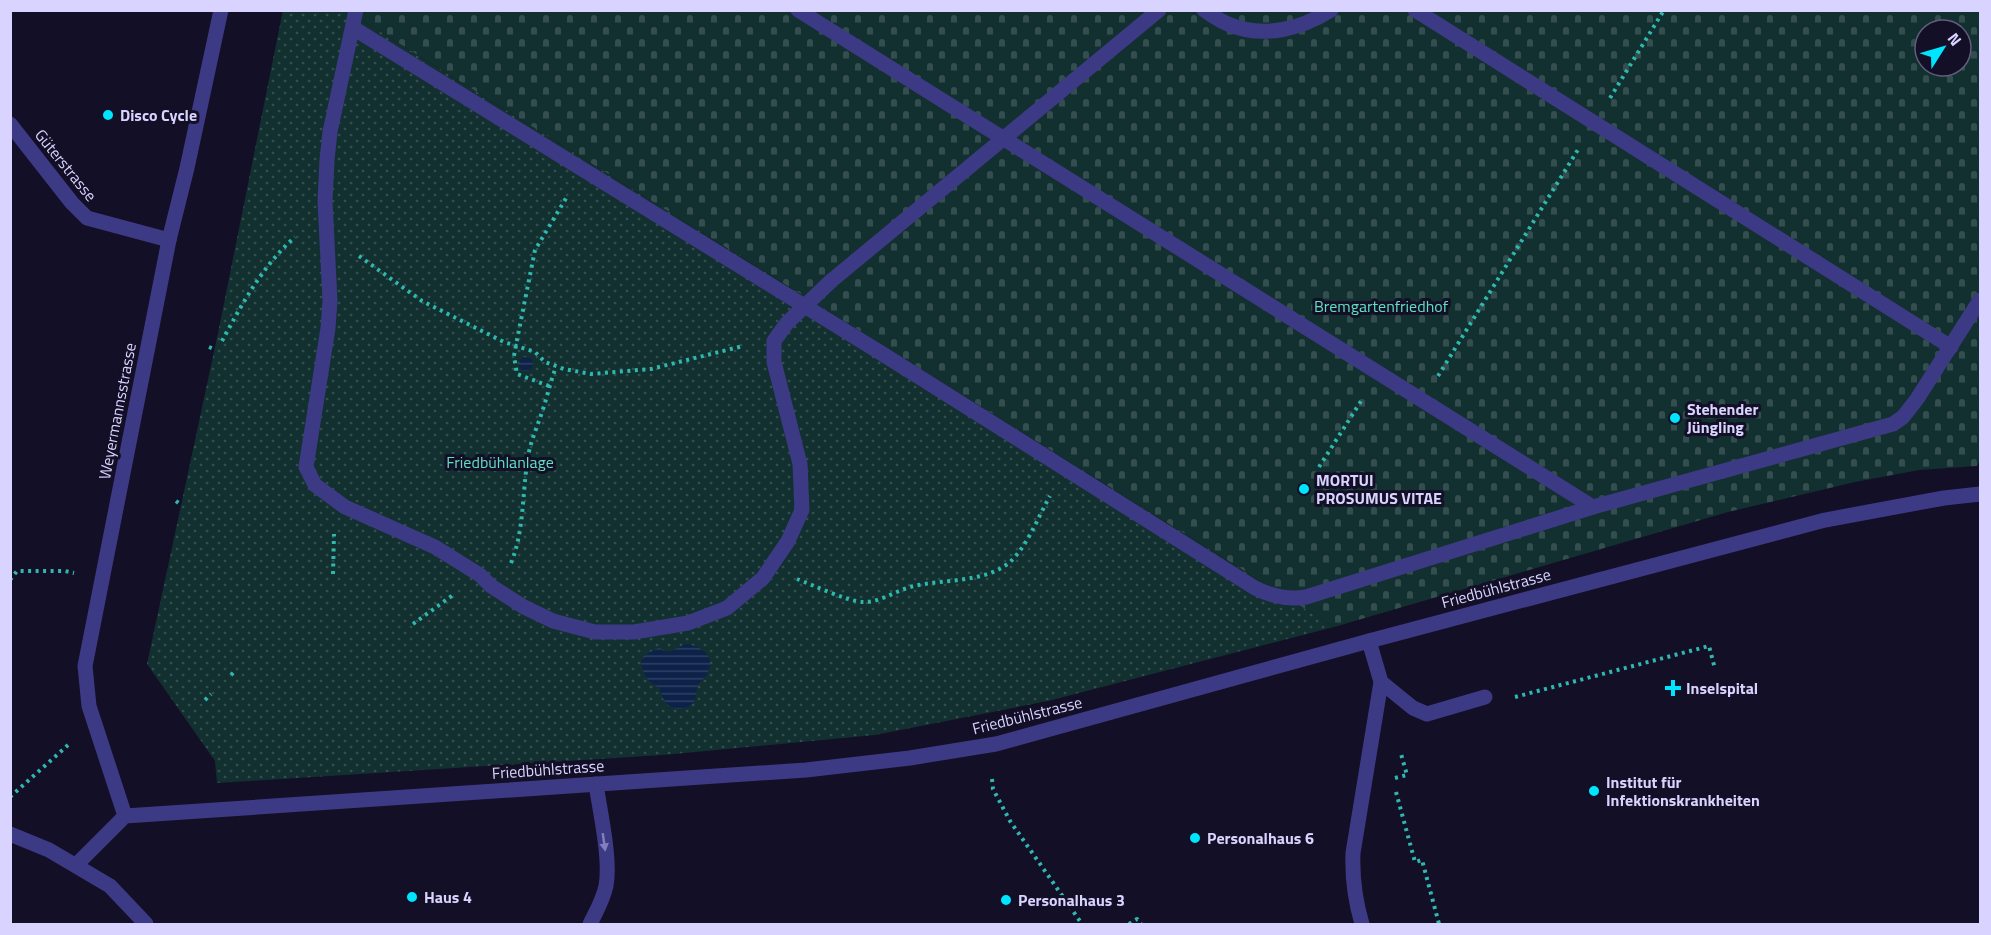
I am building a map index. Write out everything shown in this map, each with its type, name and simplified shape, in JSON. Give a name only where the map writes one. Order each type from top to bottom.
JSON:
[{"type":"street","name":"Weyermannsstrasse","points":[[125,816],[89,706],[85,675],[87,647],[169,240],[221,10]]},
{"type":"street","points":[[356,10],[330,132],[326,226],[330,301],[328,328],[306,467],[310,479],[345,507],[435,547],[524,607],[552,621],[595,632],[634,632],[688,623],[727,608],[769,570],[788,541],[802,510],[800,464],[774,362],[774,341],[778,335],[831,281],[1159,10]]},
{"type":"street","points":[[798,10],[1378,375],[1593,507]]},
{"type":"street","points":[[1204,10],[1229,25],[1259,31],[1286,30],[1314,21],[1331,10]]},
{"type":"street","points":[[1415,10],[1951,346]]},
{"type":"street","points":[[353,28],[805,306],[1255,588],[1288,598],[1306,597],[1593,507],[1893,424],[1910,410],[1980,300]]},
{"type":"street","name":"Güterstrasse","points":[[10,123],[72,203],[87,218],[169,240]]},
{"type":"street","name":"Friedbühlstrasse","points":[[125,816],[806,770],[910,758],[996,744],[1369,641],[1825,520],[1944,498],[1980,494]]},
{"type":"street","points":[[1362,924],[1355,902],[1352,878],[1353,853],[1381,682],[1369,641]]},
{"type":"street","points":[[1381,682],[1413,708],[1427,714],[1480,698]]},
{"type":"street","points":[[590,924],[600,904],[606,884],[606,858],[596,784]]},
{"type":"street","points":[[76,865],[125,816]]},
{"type":"street","points":[[10,834],[49,850],[110,886],[146,924]]},
{"type":"path","points":[[1422,402],[1664,10]]},
{"type":"path","points":[[549,386],[517,374],[514,356],[535,250],[584,170]]},
{"type":"path","points":[[222,341],[240,308],[272,259],[294,237],[326,226],[422,301],[504,342],[534,352],[545,362],[556,367],[591,374],[651,369],[718,354],[778,335]]},
{"type":"path","points":[[413,624],[509,568],[517,549],[522,526],[527,462],[533,433],[556,367]]},
{"type":"path","points":[[1319,466],[1378,375]]},
{"type":"path","points":[[769,570],[860,602],[872,601],[912,586],[979,576],[998,570],[1011,561],[1021,549],[1065,469]]},
{"type":"path","points":[[176,501],[181,505]]},
{"type":"path","points":[[10,580],[17,571],[74,573]]},
{"type":"path","points":[[1480,698],[1478,706],[1709,646],[1715,669]]},
{"type":"path","points":[[231,675],[236,670]]},
{"type":"path","points":[[205,700],[211,694]]},
{"type":"path","points":[[10,797],[94,723]]},
{"type":"path","points":[[992,779],[993,789],[1010,821],[1082,924]]},
{"type":"path","points":[[1394,783],[1415,862],[1422,860],[1439,924]]},
{"type":"path","points":[[1129,924],[1137,919],[1141,924]]},
{"type":"green space","name":"Friedbühlanlage","points":[[283,10],[347,11],[1334,627],[1048,701],[875,735],[663,755],[217,783],[215,761],[147,664],[218,333]]},
{"type":"green space","name":"Bremgartenfriedhof","points":[[347,11],[1980,11],[1980,460],[1977,466],[1919,470],[1855,482],[1728,512],[1334,627]]},
{"type":"water","points":[[523,357],[529,357],[533,364],[529,371],[523,371],[519,367],[519,361]]},
{"type":"water","points":[[685,644],[702,649],[709,657],[710,668],[698,685],[693,703],[688,707],[677,709],[665,702],[660,688],[647,678],[641,662],[654,650],[660,648],[669,651]]},
{"type":"place","name":"Disco Cycle","points":[[108,115]]},
{"type":"place","name":"Stehender Jüngling","points":[[1675,418]]},
{"type":"place","name":"MORTUI PROSUMUS VITAE","points":[[1304,489]]},
{"type":"place","name":"Inselspital","points":[[1673,688]]},
{"type":"place","name":"Institut für Infektionskrankheiten","points":[[1594,791]]},
{"type":"place","name":"Personalhaus 6","points":[[1195,838]]},
{"type":"place","name":"Haus 4","points":[[412,897]]},
{"type":"place","name":"Personalhaus 3","points":[[1006,900]]}]
